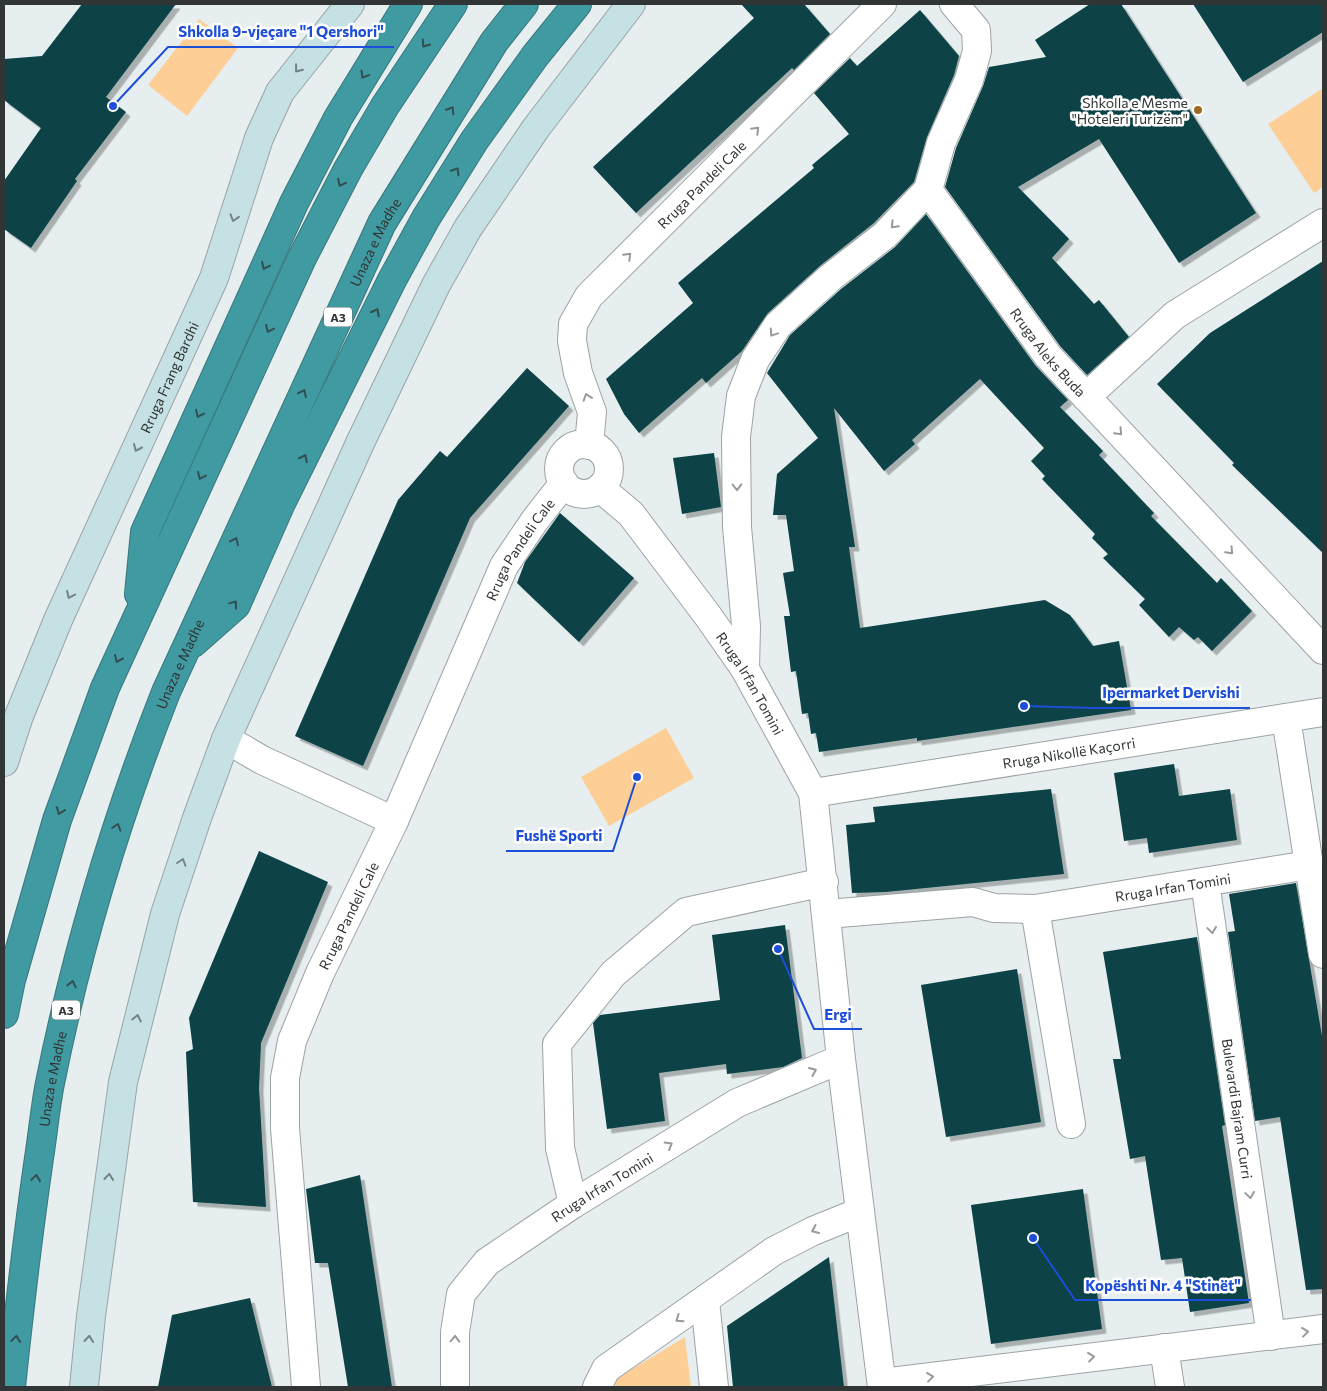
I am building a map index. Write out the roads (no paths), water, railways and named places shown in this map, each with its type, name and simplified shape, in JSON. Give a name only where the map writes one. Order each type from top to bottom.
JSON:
[{"type":"highway","points":[[138,615],[145,532],[294,203],[338,118],[408,4]]},
{"type":"highway","points":[[4,1014],[11,980],[56,820],[105,688],[302,258],[334,196],[390,99],[453,4]]},
{"type":"highway","name":"Unaza e Madhe","points":[[10,1387],[22,1279],[50,1085],[76,967],[102,871],[136,768],[186,649],[382,223],[494,42],[524,4]]},
{"type":"highway","points":[[186,649],[236,605],[281,503],[392,280],[426,218],[474,142],[535,56],[577,4]]},
{"type":"main road","name":"Rruga Frang Bardhi","points":[[4,762],[19,716],[58,620],[214,278],[259,138],[280,92],[350,4]]},
{"type":"main road","points":[[84,1387],[91,1316],[123,1082],[165,914],[196,818],[226,739],[361,441],[441,277],[468,228],[536,128],[631,4]]},
{"type":"street","name":"Rruga Pandeli Cale","points":[[589,444],[592,412],[578,373],[572,341],[573,324],[589,296],[882,4]]},
{"type":"street","points":[[745,670],[746,626],[738,528],[736,437],[741,396],[751,369],[778,325],[831,277],[885,235],[928,190],[941,143],[969,80],[976,51],[976,30],[954,4]]},
{"type":"street","name":"Rruga Aleks Buda","points":[[928,190],[1048,356],[1323,650]]},
{"type":"street","points":[[1086,397],[1175,315],[1323,223]]},
{"type":"street","points":[[589,444],[602,452],[609,467],[608,475],[600,488],[585,494],[569,489],[564,483],[560,467],[561,459],[573,447],[589,444]]},
{"type":"street","name":"Rruga Pandeli Cale","points":[[306,1387],[285,1128],[285,1078],[292,1041],[320,972],[394,821],[504,566],[535,520],[564,483]]},
{"type":"street","name":"Rruga Irfan Tomini","points":[[600,488],[631,514],[708,616],[745,670],[814,793],[841,1059],[882,1385]]},
{"type":"street","name":"Rruga Nikollë Kaçorri","points":[[814,793],[1323,712]]},
{"type":"street","points":[[1286,718],[1323,954]]},
{"type":"street","points":[[226,739],[262,760],[394,821]]},
{"type":"street","name":"Rruga Irfan Tomini","points":[[827,914],[972,902],[994,908],[1035,909],[1309,865]]},
{"type":"street","points":[[573,1204],[560,1148],[557,1044],[613,974],[686,912],[824,882]]},
{"type":"street","name":"Bulevardi Bajram Curri","points":[[1204,882],[1271,1336]]},
{"type":"street","points":[[1035,909],[1071,1124]]},
{"type":"street","name":"Rruga Irfan Tomini","points":[[455,1387],[455,1332],[461,1294],[487,1262],[573,1204],[737,1103],[841,1059]]},
{"type":"street","points":[[597,1387],[606,1369],[774,1251],[813,1231],[860,1212]]},
{"type":"street","points":[[705,1300],[714,1387]]},
{"type":"street","points":[[882,1385],[1323,1329]]},
{"type":"street","points":[[1164,1348],[1170,1387]]},
{"type":"place","name":"Shkolla 9-vjeçare \"1 Qershori\"","points":[[113,106]]},
{"type":"place","name":"Shkolla e Mesme \"Hoteleri Turizëm\"","points":[[1198,110]]},
{"type":"place","name":"Ipermarket Dervishi","points":[[1024,706]]},
{"type":"place","name":"Fushë Sporti","points":[[637,777]]},
{"type":"place","name":"Ergi","points":[[778,949]]},
{"type":"place","name":"Kopështi Nr. 4 \"Stinët\"","points":[[1033,1238]]}]
